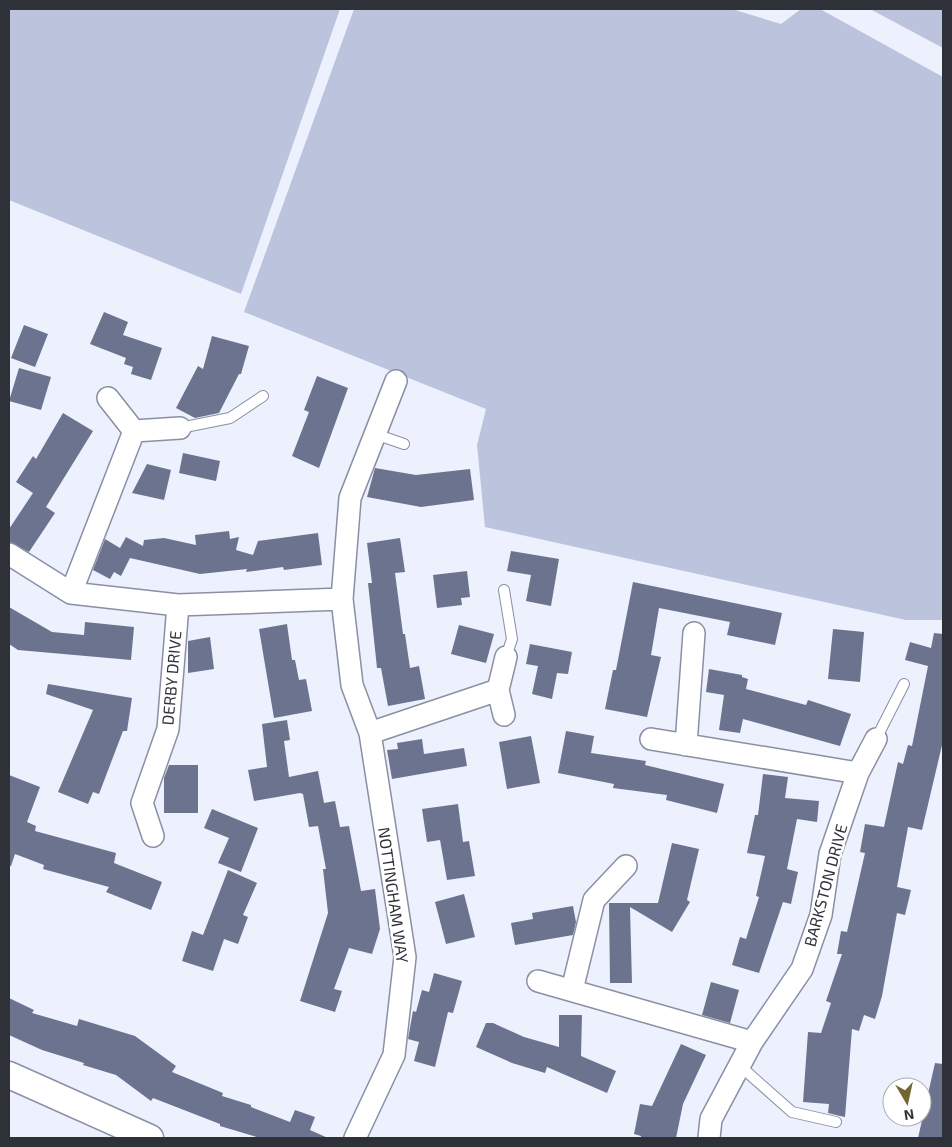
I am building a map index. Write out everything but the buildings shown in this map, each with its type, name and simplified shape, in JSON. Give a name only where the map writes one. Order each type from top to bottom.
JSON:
[{"type":"street","name":"NOTTINGHAM WAY","points":[[355,1138],[394,1056],[405,957],[370,732],[352,685],[342,600],[350,498],[396,382]]},
{"type":"street","points":[[108,398],[134,432]]},
{"type":"street","points":[[134,432],[180,428]]},
{"type":"street","points":[[71,593],[134,432]]},
{"type":"street","points":[[9,554],[71,593],[178,605],[342,600]]},
{"type":"street","name":"DERBY DRIVE","points":[[153,836],[142,803],[168,729],[178,605]]},
{"type":"street","points":[[686,745],[694,634]]},
{"type":"street","points":[[504,715],[498,690],[506,657]]},
{"type":"street","points":[[370,732],[498,690]]},
{"type":"street","points":[[651,739],[858,773]]},
{"type":"street","name":"BARKSTON DRIVE","points":[[709,1138],[711,1119],[739,1065],[752,1042],[802,969],[821,915],[830,854],[858,773],[876,739]]},
{"type":"street","points":[[572,990],[594,900],[626,866]]},
{"type":"street","points":[[538,981],[752,1042]]},
{"type":"street","points":[[9,1075],[150,1138]]},
{"type":"lane","points":[[180,428],[230,418],[263,396]]},
{"type":"lane","points":[[376,434],[404,444]]},
{"type":"lane","points":[[504,590],[512,638],[506,657]]},
{"type":"lane","points":[[876,739],[904,684]]},
{"type":"lane","points":[[739,1065],[792,1112],[836,1122]]},
{"type":"shaded area","points":[[9,9],[340,9],[241,294],[9,200]]},
{"type":"shaded area","points":[[354,9],[732,9],[781,24],[801,9],[820,9],[943,77],[943,620],[906,620],[485,527],[477,445],[486,409],[244,312]]},
{"type":"shaded area","points":[[870,9],[943,9],[943,48]]}]
